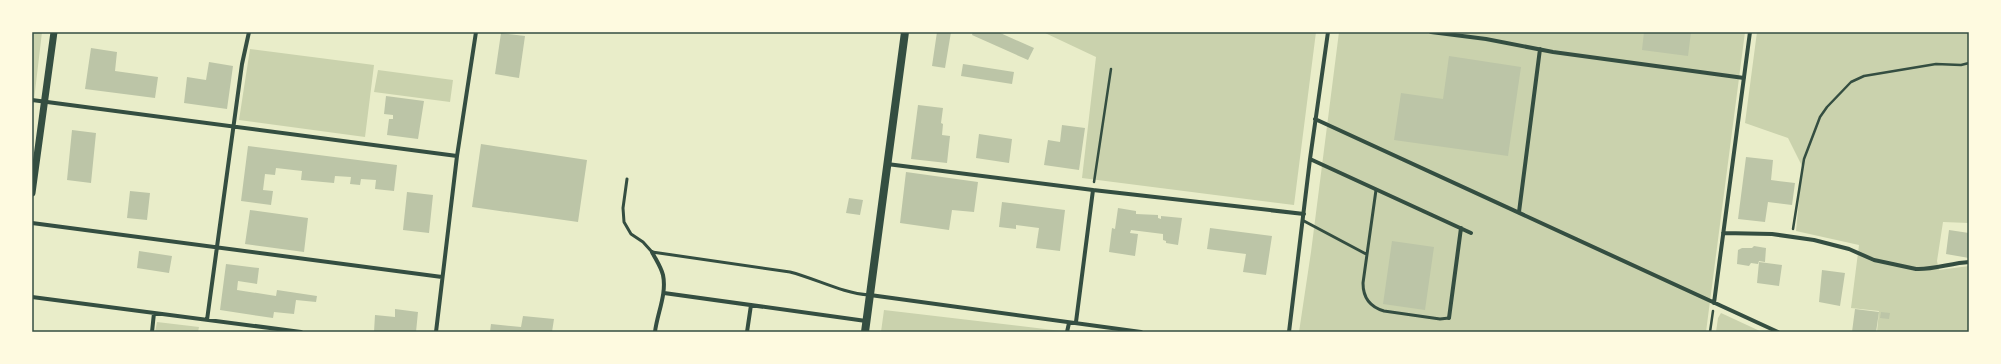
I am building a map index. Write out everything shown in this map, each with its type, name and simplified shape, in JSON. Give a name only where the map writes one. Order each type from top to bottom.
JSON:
[{"type":"main road","points":[[864,332],[905,32]]},
{"type":"street","points":[[32,193],[54,32]]},
{"type":"street","points":[[207,320],[242,64],[249,32]]},
{"type":"street","points":[[436,332],[456,156],[476,32]]},
{"type":"street","points":[[1289,332],[1304,221],[1315,119],[1328,32]]},
{"type":"street","points":[[1431,32],[1744,78]]},
{"type":"street","points":[[1714,303],[1750,32]]},
{"type":"street","points":[[1519,212],[1540,49]]},
{"type":"street","points":[[32,100],[456,156]]},
{"type":"street","points":[[1315,119],[1778,332]]},
{"type":"street","points":[[1310,159],[1471,233]]},
{"type":"street","points":[[888,164],[1093,190],[1304,214]]},
{"type":"street","points":[[1076,322],[1093,190]]},
{"type":"street","points":[[32,223],[442,277]]},
{"type":"street","points":[[1449,318],[1461,228]]},
{"type":"street","points":[[1723,232],[1792,237],[1849,249],[1874,260],[1916,269],[1969,262]]},
{"type":"street","points":[[652,252],[663,276],[664,293],[658,311],[655,332]]},
{"type":"street","points":[[664,293],[866,321]]},
{"type":"street","points":[[870,296],[1076,322],[1141,332]]},
{"type":"street","points":[[32,297],[301,332]]},
{"type":"street","points":[[747,332],[751,305]]},
{"type":"street","points":[[152,332],[154,313]]},
{"type":"street","points":[[1067,332],[1069,322]]},
{"type":"lane","points":[[627,179],[623,208],[624,222],[632,234],[643,242],[652,252],[790,272],[803,275],[852,293],[870,296]]},
{"type":"lane","points":[[1376,190],[1366,254],[1363,289],[1368,301],[1372,306],[1384,311],[1440,319],[1449,318]]},
{"type":"lane","points":[[1304,221],[1366,254]]},
{"type":"path","points":[[1792,237],[1804,159],[1822,112],[1845,87],[1851,82],[1864,76],[1936,64],[1961,65],[1969,62]]},
{"type":"path","points":[[1093,190],[1111,69]]},
{"type":"path","points":[[1710,332],[1714,303]]},
{"type":"green space","points":[[32,32],[42,32],[32,117]]},
{"type":"green space","points":[[1043,32],[1316,32],[1294,205],[1082,178],[1096,57]]},
{"type":"green space","points":[[1339,32],[1745,32],[1706,332],[1299,332],[1311,252]]},
{"type":"green space","points":[[1757,32],[1969,32],[1969,223],[1943,222],[1937,261],[1939,270],[1969,266],[1969,332],[1877,332],[1879,311],[1851,308],[1859,245],[1796,231],[1802,166],[1788,138],[1745,123]]},
{"type":"green space","points":[[250,49],[374,65],[365,137],[239,120]]},
{"type":"green space","points":[[378,70],[453,80],[450,102],[374,92]]},
{"type":"green space","points":[[884,310],[1070,332],[881,332]]},
{"type":"green space","points":[[1721,313],[1762,332],[1716,332],[1718,318]]},
{"type":"green space","points":[[157,322],[199,327],[198,332],[155,332]]},
{"type":"building","points":[[937,32],[951,32],[945,68],[932,66]]},
{"type":"building","points":[[973,32],[998,32],[1034,48],[1028,60],[972,35]]},
{"type":"building","points":[[1644,32],[1691,32],[1688,56],[1642,50]]},
{"type":"building","points":[[501,33],[525,36],[519,78],[495,74]]},
{"type":"building","points":[[91,48],[117,52],[115,71],[158,77],[155,98],[85,89]]},
{"type":"building","points":[[1449,56],[1521,67],[1508,156],[1394,140],[1401,93],[1443,99]]},
{"type":"building","points":[[209,62],[233,66],[227,109],[184,103],[187,77],[206,80]]},
{"type":"building","points":[[963,64],[1014,72],[1012,84],[961,76]]},
{"type":"building","points":[[386,96],[424,101],[418,139],[387,135],[389,119],[393,119],[393,115],[384,114]]},
{"type":"building","points":[[918,105],[943,108],[941,123],[943,124],[942,135],[950,136],[947,163],[911,159]]},
{"type":"building","points":[[1062,125],[1085,128],[1079,170],[1044,165],[1048,140],[1060,142]]},
{"type":"building","points":[[72,130],[96,133],[91,183],[67,180]]},
{"type":"building","points":[[979,134],[1012,139],[1009,163],[976,158]]},
{"type":"building","points":[[481,144],[587,160],[578,222],[472,207]]},
{"type":"building","points":[[248,146],[397,165],[394,191],[375,189],[376,180],[361,179],[360,185],[350,184],[351,177],[335,176],[334,183],[301,180],[302,171],[276,168],[275,175],[265,174],[263,190],[273,191],[271,205],[241,201]]},
{"type":"building","points":[[1746,157],[1773,160],[1771,180],[1795,183],[1792,205],[1768,202],[1765,222],[1738,219]]},
{"type":"building","points":[[906,172],[978,182],[974,212],[952,210],[949,230],[900,223]]},
{"type":"building","points":[[130,191],[150,193],[147,220],[127,218]]},
{"type":"building","points":[[407,192],[433,195],[429,233],[403,230]]},
{"type":"building","points":[[849,198],[863,200],[860,215],[846,213]]},
{"type":"building","points":[[1002,202],[1065,210],[1060,251],[1036,248],[1039,228],[1016,225],[1016,229],[999,227]]},
{"type":"building","points":[[1118,208],[1136,211],[1136,214],[1158,215],[1158,218],[1161,219],[1161,216],[1182,218],[1178,245],[1166,243],[1166,241],[1163,240],[1163,234],[1131,230],[1130,233],[1138,234],[1135,256],[1109,252],[1112,228],[1115,229]]},
{"type":"building","points":[[250,210],[308,218],[304,252],[245,244]]},
{"type":"building","points":[[1210,228],[1272,236],[1266,275],[1243,272],[1246,254],[1207,249]]},
{"type":"building","points":[[1949,230],[1969,233],[1969,258],[1946,254]]},
{"type":"building","points":[[1392,241],[1434,247],[1425,310],[1383,304]]},
{"type":"building","points":[[1754,246],[1766,248],[1765,262],[1759,261],[1758,264],[1751,263],[1749,266],[1737,264],[1738,250],[1742,248],[1752,248]]},
{"type":"building","points":[[139,251],[172,256],[169,273],[137,268]]},
{"type":"building","points":[[1759,262],[1782,265],[1779,286],[1757,283]]},
{"type":"building","points":[[226,264],[259,268],[257,284],[238,281],[237,290],[276,296],[277,290],[317,296],[316,302],[296,300],[294,314],[274,312],[273,318],[220,310]]},
{"type":"building","points":[[1822,270],[1845,273],[1840,306],[1819,302]]},
{"type":"building","points":[[395,309],[418,312],[416,332],[374,332],[375,315],[395,317]]},
{"type":"building","points":[[1855,309],[1879,312],[1876,332],[1852,332]]},
{"type":"building","points":[[1881,312],[1890,313],[1889,319],[1880,318]]},
{"type":"building","points":[[523,316],[554,319],[552,332],[490,332],[491,324],[521,327]]}]
